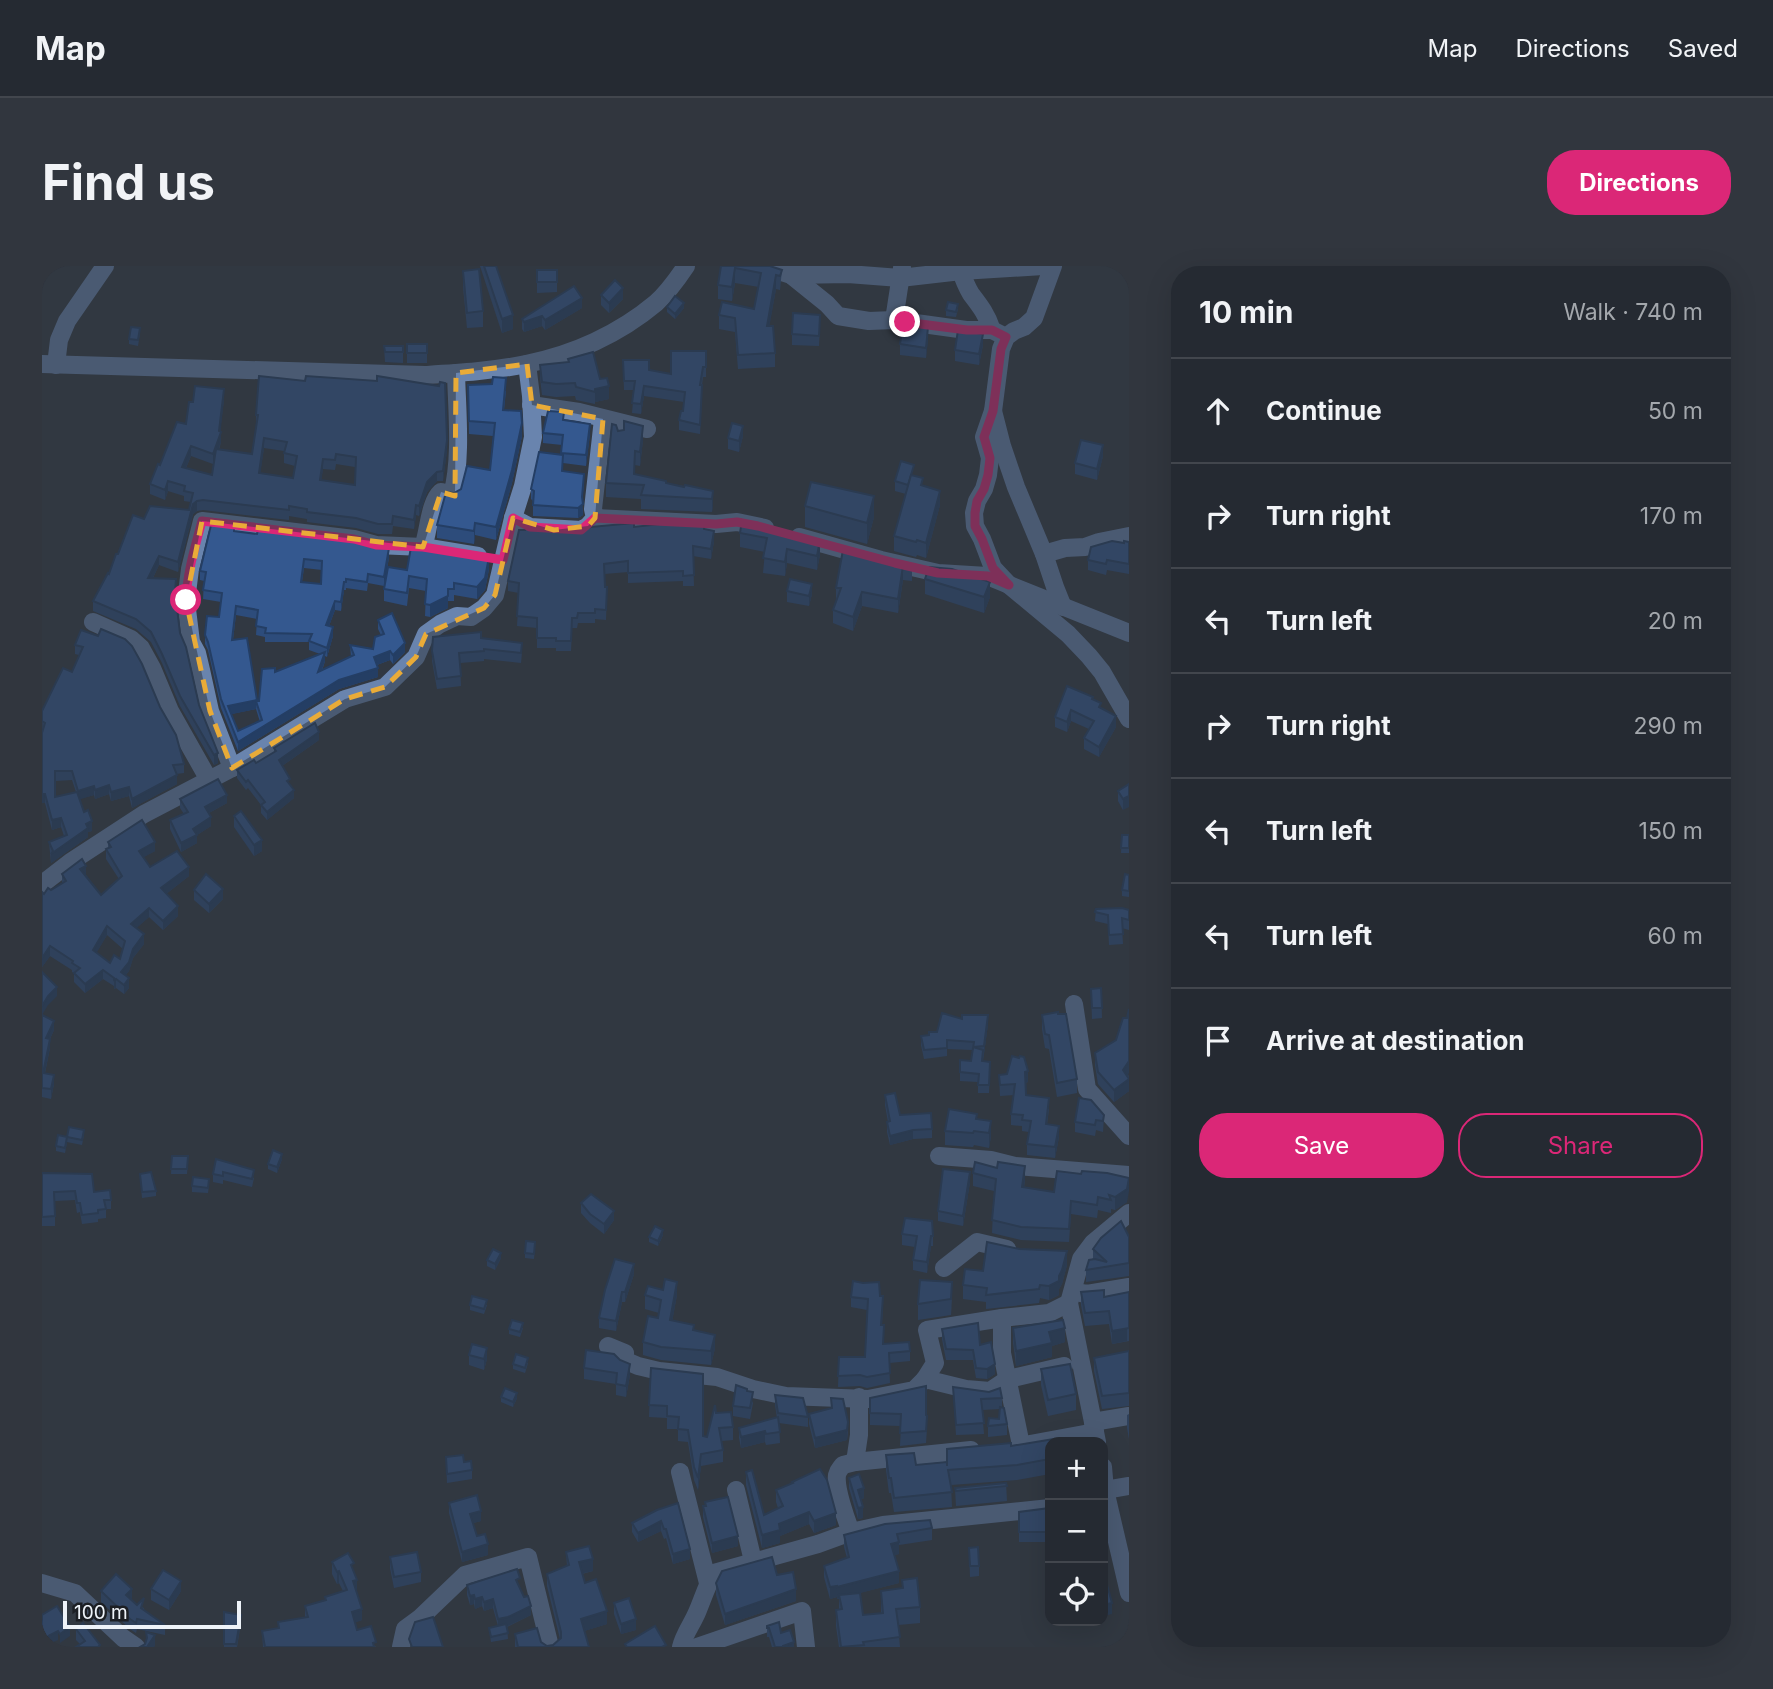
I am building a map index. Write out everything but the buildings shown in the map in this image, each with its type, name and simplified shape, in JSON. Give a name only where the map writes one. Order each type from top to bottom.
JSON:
[{"type":"street","points":[[105,266],[67,321],[49,365],[411,375],[456,373],[527,364],[606,337],[632,321],[658,302],[686,266]]},
{"type":"street","points":[[762,266],[791,275],[1043,266]]},
{"type":"street","points":[[791,275],[838,316],[869,321],[894,320],[999,334],[1024,327],[1034,318],[1053,266]]},
{"type":"street","points":[[960,269],[971,293],[999,334],[1001,349],[993,411],[984,437],[990,458],[988,475],[977,501],[975,526],[993,568],[1089,656],[1102,672],[1129,719]]},
{"type":"street","points":[[894,320],[901,272]]},
{"type":"street","points":[[42,884],[72,861],[145,814],[232,768],[345,699],[385,687],[416,657],[426,634],[457,616],[471,617],[484,608],[495,595],[533,437],[527,364]]},
{"type":"street","points":[[423,547],[434,498],[440,492],[452,495],[456,481],[456,373]]},
{"type":"street","points":[[531,405],[579,412],[647,429]]},
{"type":"street","points":[[993,411],[1016,487],[1063,607]]},
{"type":"street","points":[[595,518],[593,509],[603,419]]},
{"type":"street","points":[[513,518],[530,527],[581,530],[595,518],[716,524],[737,522],[938,573],[988,576],[1129,633]]},
{"type":"street","points":[[232,768],[210,711],[197,653],[191,642],[186,600],[188,577],[202,521],[354,539],[376,545],[423,547],[503,560]]},
{"type":"street","points":[[1044,554],[1129,536]]},
{"type":"street","points":[[93,622],[131,639],[141,648],[170,711],[209,780]]},
{"type":"street","points":[[1074,1004],[1087,1089],[1129,1136]]},
{"type":"street","points":[[939,1156],[991,1160],[1014,1166],[1129,1175]]},
{"type":"street","points":[[1095,1432],[1087,1361],[1069,1297],[1076,1256],[1129,1213]]},
{"type":"street","points":[[944,1268],[977,1242],[1020,1251]]},
{"type":"street","points":[[608,1346],[625,1353],[624,1360],[659,1371],[717,1377],[786,1396],[868,1399],[914,1390],[925,1379],[935,1363],[927,1330],[1049,1313],[1069,1297],[1129,1287]]},
{"type":"street","points":[[1002,1318],[1002,1353],[1008,1379],[1007,1447]]},
{"type":"street","points":[[925,1379],[966,1389],[990,1391],[1008,1379],[1087,1361]]},
{"type":"street","points":[[855,1462],[859,1435],[859,1397]]},
{"type":"street","points":[[851,1532],[837,1483],[837,1472],[842,1465],[1007,1447],[1095,1432],[1129,1416]]},
{"type":"street","points":[[680,1472],[708,1583]]},
{"type":"street","points":[[1108,1492],[1129,1486]]},
{"type":"street","points":[[736,1490],[753,1562]]},
{"type":"street","points":[[1106,1500],[1129,1593]]},
{"type":"street","points":[[681,1647],[714,1573],[883,1525],[1045,1509]]},
{"type":"street","points":[[401,1647],[405,1629],[465,1575],[528,1557],[550,1647]]},
{"type":"street","points":[[42,1583],[75,1592],[136,1647]]},
{"type":"street","points":[[697,1647],[732,1641],[802,1611],[806,1647]]},
{"type":"highlighted area","points":[[527,364],[532,405],[603,419],[595,518],[588,526],[554,530],[513,518],[495,595],[484,608],[426,634],[416,657],[385,687],[345,699],[232,768],[210,711],[186,601],[202,521],[423,547],[441,492],[455,496],[456,373]]},
{"type":"route","points":[[186,600],[186,586],[202,521],[354,539],[376,545],[423,547],[503,560],[513,518],[530,527],[554,530],[581,530],[595,518],[716,524],[737,522],[881,560],[938,573],[988,576],[1009,585],[993,568],[975,526],[977,501],[984,489],[990,458],[984,437],[993,411],[1001,349],[1006,337],[992,330],[967,330],[905,322]]}]
